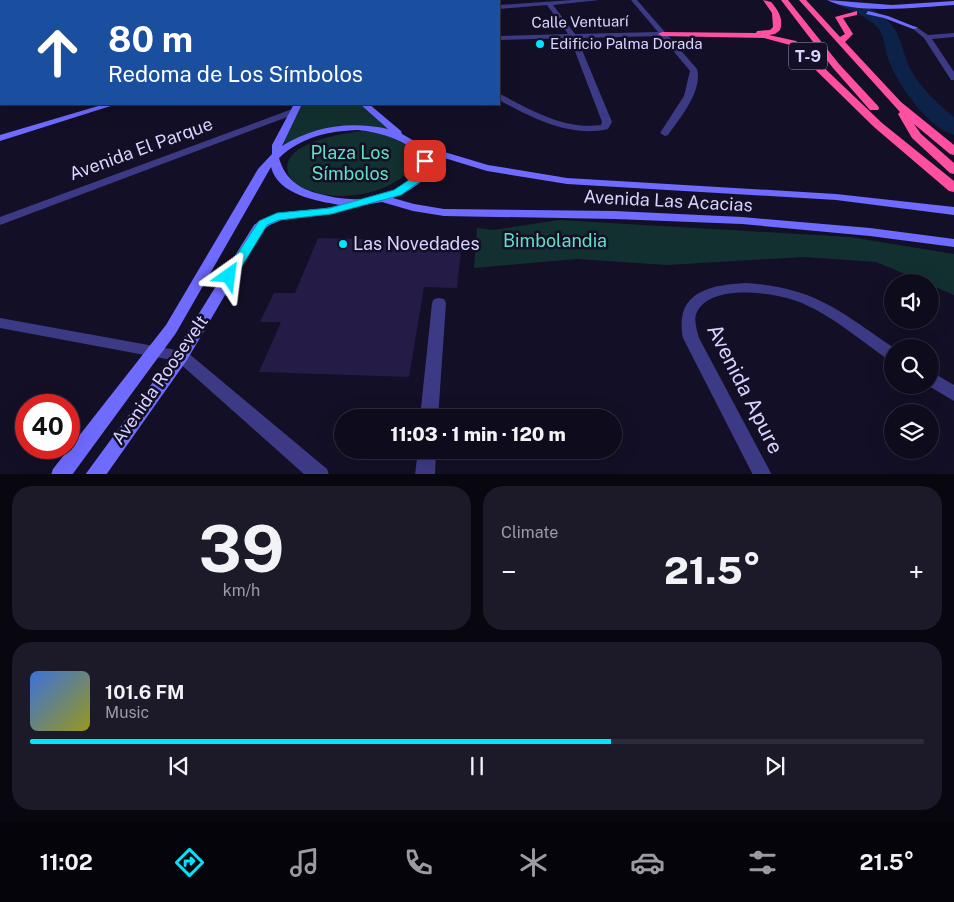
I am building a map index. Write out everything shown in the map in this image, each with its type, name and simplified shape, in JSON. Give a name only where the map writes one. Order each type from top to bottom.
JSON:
[{"type":"highway","points":[[658,30],[674,32],[765,33],[777,28],[779,23],[776,13],[766,0]]},
{"type":"highway","name":"T-9","points":[[784,0],[836,66],[919,160]]},
{"type":"highway","name":"T-9","points":[[802,0],[897,104],[954,151]]},
{"type":"highway","points":[[841,41],[849,34],[840,17],[854,13]]},
{"type":"highway","name":"T-9","points":[[658,30],[764,36],[793,43],[878,125],[954,188]]},
{"type":"highway","points":[[897,104],[916,136],[954,170]]},
{"type":"main road","points":[[830,0],[866,6],[903,8]]},
{"type":"main road","points":[[835,0],[853,0]]},
{"type":"main road","points":[[863,0],[903,8]]},
{"type":"main road","points":[[854,13],[954,4]]},
{"type":"main road","points":[[903,8],[895,14],[915,28]]},
{"type":"main road","points":[[854,13],[882,15],[915,28]]},
{"type":"main road","points":[[0,132],[91,105]]},
{"type":"main road","points":[[0,138],[110,105]]},
{"type":"main road","points":[[365,105],[403,138]]},
{"type":"main road","points":[[296,107],[277,145],[274,165],[282,178],[297,190],[334,201],[368,202]]},
{"type":"main road","points":[[276,156],[303,138],[344,128],[377,129],[403,138]]},
{"type":"main road","name":"Avenida Las Acacias","points":[[403,138],[417,146],[486,168],[568,181],[836,198],[954,210]]},
{"type":"main road","name":"Avenida Roosevelt","points":[[94,474],[181,356],[263,223],[277,217],[331,211],[397,193],[419,178],[424,169],[423,153],[417,146]]},
{"type":"main road","name":"Avenida Roosevelt","points":[[60,474],[155,352],[264,170],[276,156]]},
{"type":"main road","name":"Avenida Las Acacias","points":[[382,198],[402,206],[424,211],[473,214],[650,216],[729,220],[855,231],[954,243]]},
{"type":"street","points":[[500,8],[596,0]]},
{"type":"street","points":[[634,0],[694,71],[694,80],[690,92],[665,133]]},
{"type":"street","points":[[500,98],[542,119],[571,127],[595,130],[605,127],[607,122],[573,36],[549,4]]},
{"type":"street","points":[[915,28],[927,37],[953,75]]},
{"type":"street","name":"Calle Ventuarí","points":[[500,38],[573,36],[658,30]]},
{"type":"street","points":[[927,37],[954,35]]},
{"type":"street","name":"Avenida El Parque","points":[[0,221],[296,107]]},
{"type":"street","name":"Avenida Apure","points":[[762,474],[691,338],[688,324],[691,309],[700,298],[713,292],[748,289],[772,289],[790,293],[809,300],[830,312],[884,349]]},
{"type":"street","points":[[430,409],[439,303]]},
{"type":"street","points":[[1,324],[181,356],[320,474]]},
{"type":"street","points":[[939,384],[954,394]]},
{"type":"street","points":[[425,474],[426,459]]},
{"type":"green space","points":[[298,105],[365,105],[400,136],[357,129],[321,133],[280,153]]},
{"type":"green space","name":"Plaza Los Símbolos","points":[[363,131],[382,134],[402,142],[410,148],[414,155],[413,164],[406,174],[386,187],[348,196],[323,194],[303,188],[290,177],[287,166],[291,156],[300,148],[341,134]]},
{"type":"green space","name":"Bimbolandia","points":[[559,220],[850,237],[954,254],[954,295],[939,289],[939,274],[905,274],[876,262],[804,257],[667,265],[577,259],[474,268],[477,228],[493,230]]},
{"type":"building","points":[[318,238],[462,241],[457,288],[424,287],[409,377],[259,372],[281,322],[260,322],[274,293],[295,293]]},
{"type":"waterway","points":[[839,0],[866,12],[884,25],[890,35],[899,64],[909,83],[930,107],[954,128]]},
{"type":"place","name":"Edificio Palma Dorada","points":[[540,44]]},
{"type":"place","name":"Las Novedades","points":[[343,244]]},
{"type":"route","points":[[229,276],[258,228],[263,223],[277,217],[292,214],[331,211],[397,193],[419,178],[424,169],[425,161]]}]
